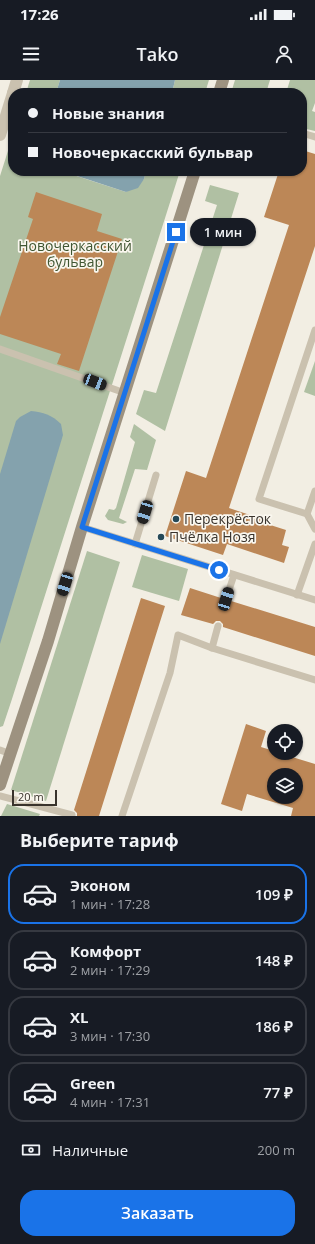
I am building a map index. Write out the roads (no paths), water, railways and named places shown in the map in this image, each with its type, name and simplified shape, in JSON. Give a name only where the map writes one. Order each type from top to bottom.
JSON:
[{"type":"street","points":[[1,129],[8,108]]},
{"type":"street","points":[[0,785],[6,752],[82,527],[193,176]]},
{"type":"lane","points":[[315,330],[259,499],[307,514],[315,529]]},
{"type":"lane","points":[[0,349],[125,393]]},
{"type":"lane","points":[[135,544],[156,475]]},
{"type":"lane","points":[[307,514],[315,491]]},
{"type":"lane","points":[[82,527],[315,600]]},
{"type":"lane","points":[[297,595],[315,544]]},
{"type":"lane","points":[[226,599],[234,575]]},
{"type":"lane","points":[[212,648],[218,626]]},
{"type":"lane","points":[[122,816],[170,673],[178,635],[212,648],[315,680]]},
{"type":"lane","points":[[0,796],[72,816]]},
{"type":"water","points":[[60,80],[175,80],[173,88],[58,88]]},
{"type":"water","points":[[77,176],[145,176],[138,188],[126,192]]},
{"type":"water","points":[[31,411],[43,413],[54,418],[61,424],[63,435],[0,644],[0,474],[16,421]]},
{"type":"place","name":"Перекрёсток","points":[[176,519]]},
{"type":"place","name":"Пчёлка Нозя","points":[[161,537]]},
{"type":"park label","name":"Новочеркасский бульвар","points":[[75,254]]}]
